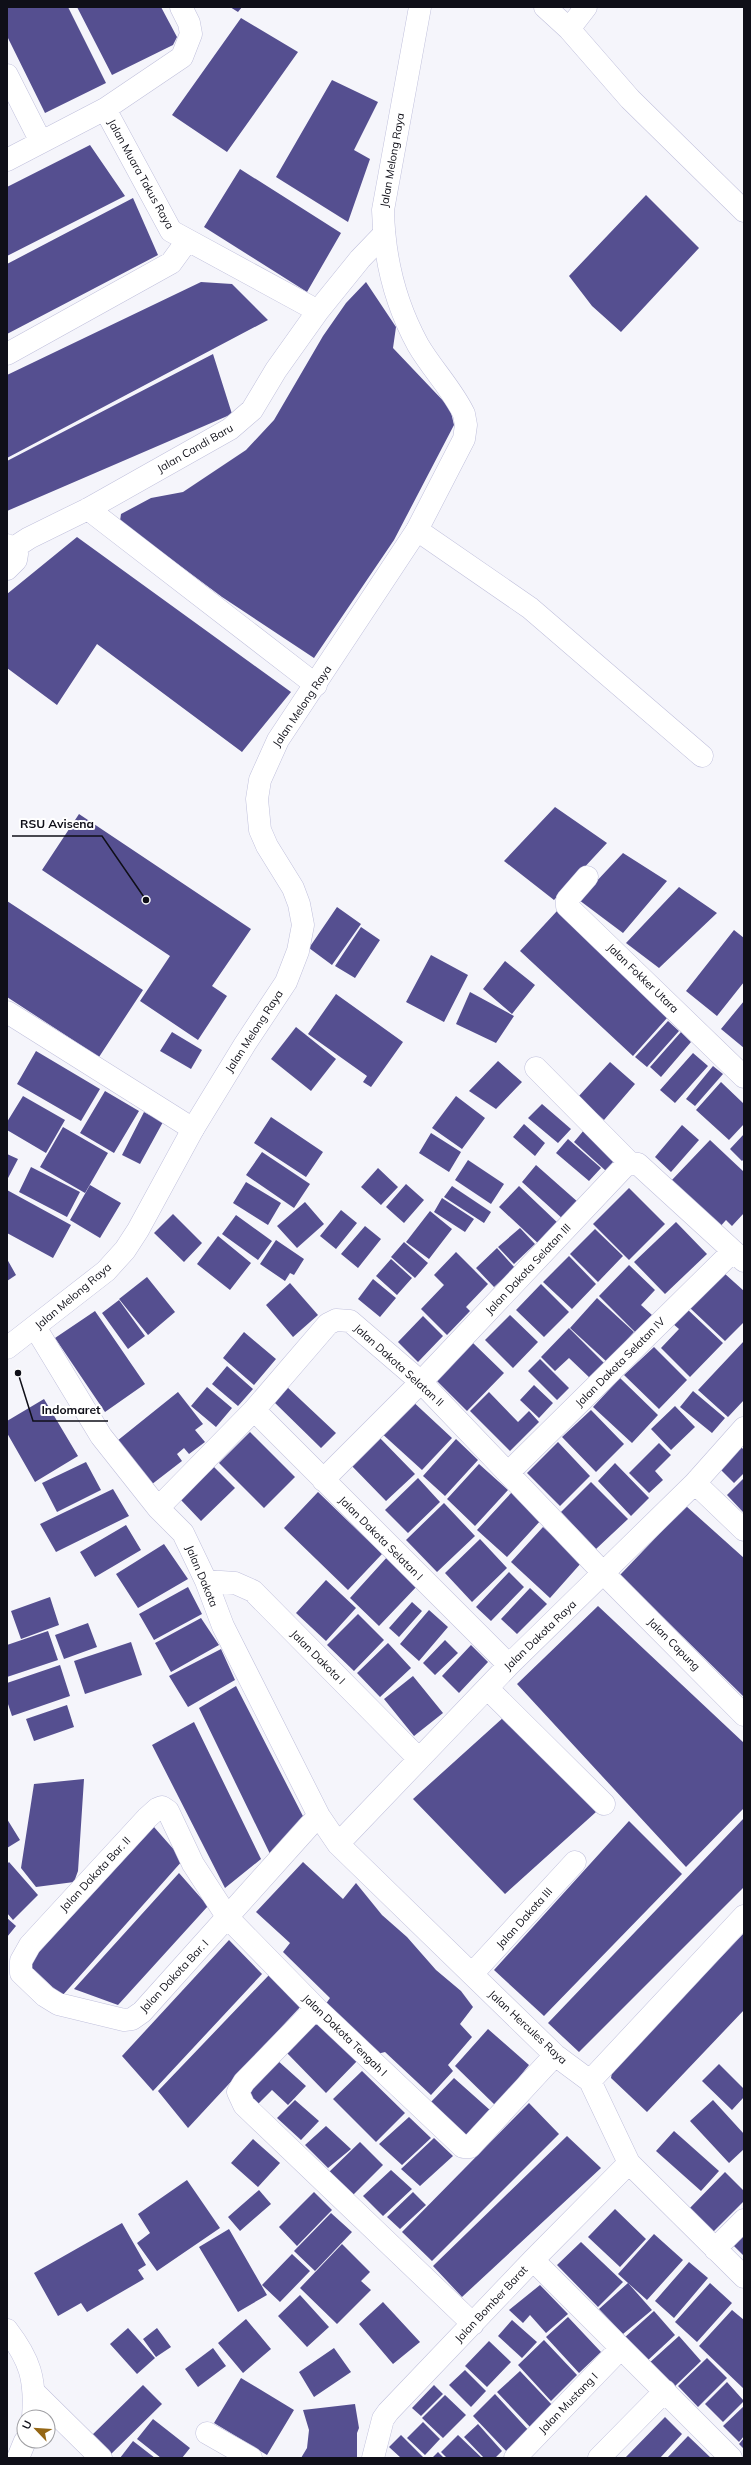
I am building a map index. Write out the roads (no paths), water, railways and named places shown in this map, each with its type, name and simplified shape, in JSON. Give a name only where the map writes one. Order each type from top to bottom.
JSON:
[{"type":"street","name":"Jalan Melong Raya","points":[[7,1348],[106,1271],[125,1250],[147,1214],[193,1130],[245,1044],[286,982],[298,952],[303,925],[299,904],[292,888],[267,846],[260,830],[257,799],[266,762],[278,740],[316,685],[417,530],[464,439],[466,425],[460,405],[418,345],[404,314],[392,283],[384,234],[383,210],[420,7]]},
{"type":"street","points":[[545,7],[569,29],[630,99],[744,211]]},
{"type":"street","points":[[569,29],[586,7]]},
{"type":"street","points":[[105,109],[182,57],[191,34],[185,15]]},
{"type":"street","points":[[7,75],[41,142]]},
{"type":"street","name":"Jalan Muara Takus Raya","points":[[7,160],[105,109],[171,231],[318,311]]},
{"type":"street","name":"Jalan Candi Baru","points":[[9,554],[29,538],[88,509],[230,429],[252,410],[276,370],[318,311],[360,259],[384,234]]},
{"type":"street","points":[[7,354],[171,263],[187,241]]},
{"type":"street","points":[[88,509],[316,685]]},
{"type":"street","points":[[417,530],[530,608],[702,756]]},
{"type":"street","name":"Jalan Fokker Utara","points":[[587,877],[567,900],[567,906],[744,1077]]},
{"type":"street","points":[[7,1012],[193,1130]]},
{"type":"street","points":[[536,1068],[634,1164],[738,1257]]},
{"type":"street","name":"Jalan Dakota Selatan III","points":[[323,1480],[421,1382],[619,1172],[634,1164]]},
{"type":"street","name":"Jalan Dakota Selatan IV","points":[[509,1472],[738,1257]]},
{"type":"street","name":"Jalan Dakota Selatan II","points":[[158,1508],[254,1410],[328,1324],[336,1320],[350,1321],[421,1382],[509,1472],[604,1573]]},
{"type":"street","name":"Jalan Dakota","points":[[35,1327],[102,1436],[158,1508],[183,1533],[206,1581],[223,1626],[319,1816],[338,1844]]},
{"type":"street","name":"Jalan Dakota Selatan I","points":[[254,1410],[508,1665]]},
{"type":"street","name":"Jalan Dakota Raya","points":[[338,1844],[488,1688],[508,1665],[695,1483],[744,1428]]},
{"type":"street","points":[[695,1483],[744,1530]]},
{"type":"street","name":"Jalan Capung","points":[[604,1573],[744,1715]]},
{"type":"street","name":"Jalan Dakota I","points":[[206,1581],[235,1583],[245,1586],[253,1591],[419,1759]]},
{"type":"street","points":[[488,1688],[604,1804]]},
{"type":"street","name":"Jalan Dakota Tengah I","points":[[162,1807],[168,1811],[193,1864],[228,1918],[316,2008],[466,2148],[470,2147],[555,2055]]},
{"type":"street","name":"Jalan Dakota Bar. II","points":[[30,1945],[147,1818],[157,1809],[162,1807]]},
{"type":"street","name":"Jalan Dakota Bar. I","points":[[30,1945],[21,1961],[21,1973],[45,1996],[58,2004],[124,2020],[132,2019],[142,2012],[319,1816]]},
{"type":"street","name":"Jalan Hercules Raya","points":[[338,1844],[555,2055],[590,2081],[629,2163],[744,2277]]},
{"type":"street","name":"Jalan Dakota III","points":[[472,1974],[574,1862]]},
{"type":"street","points":[[590,2081],[744,1916]]},
{"type":"street","points":[[316,2008],[244,2082],[238,2092],[244,2105],[473,2324]]},
{"type":"street","name":"Jalan Bomber Barat","points":[[378,2455],[383,2419],[388,2412],[533,2260],[629,2163]]},
{"type":"street","points":[[715,2249],[744,2220]]},
{"type":"street","points":[[533,2260],[731,2458]]},
{"type":"street","points":[[7,2330],[27,2359],[33,2376],[35,2393],[34,2409]]},
{"type":"street","name":"Jalan Mustang I","points":[[515,2458],[621,2348]]},
{"type":"street","points":[[599,2458],[665,2391]]},
{"type":"street","points":[[35,2393],[101,2458]]},
{"type":"street","points":[[207,2433],[251,2458]]},
{"type":"place","name":"RSU Avisena","points":[[146,900]]},
{"type":"place","name":"Indomaret","points":[[18,1373]]}]
